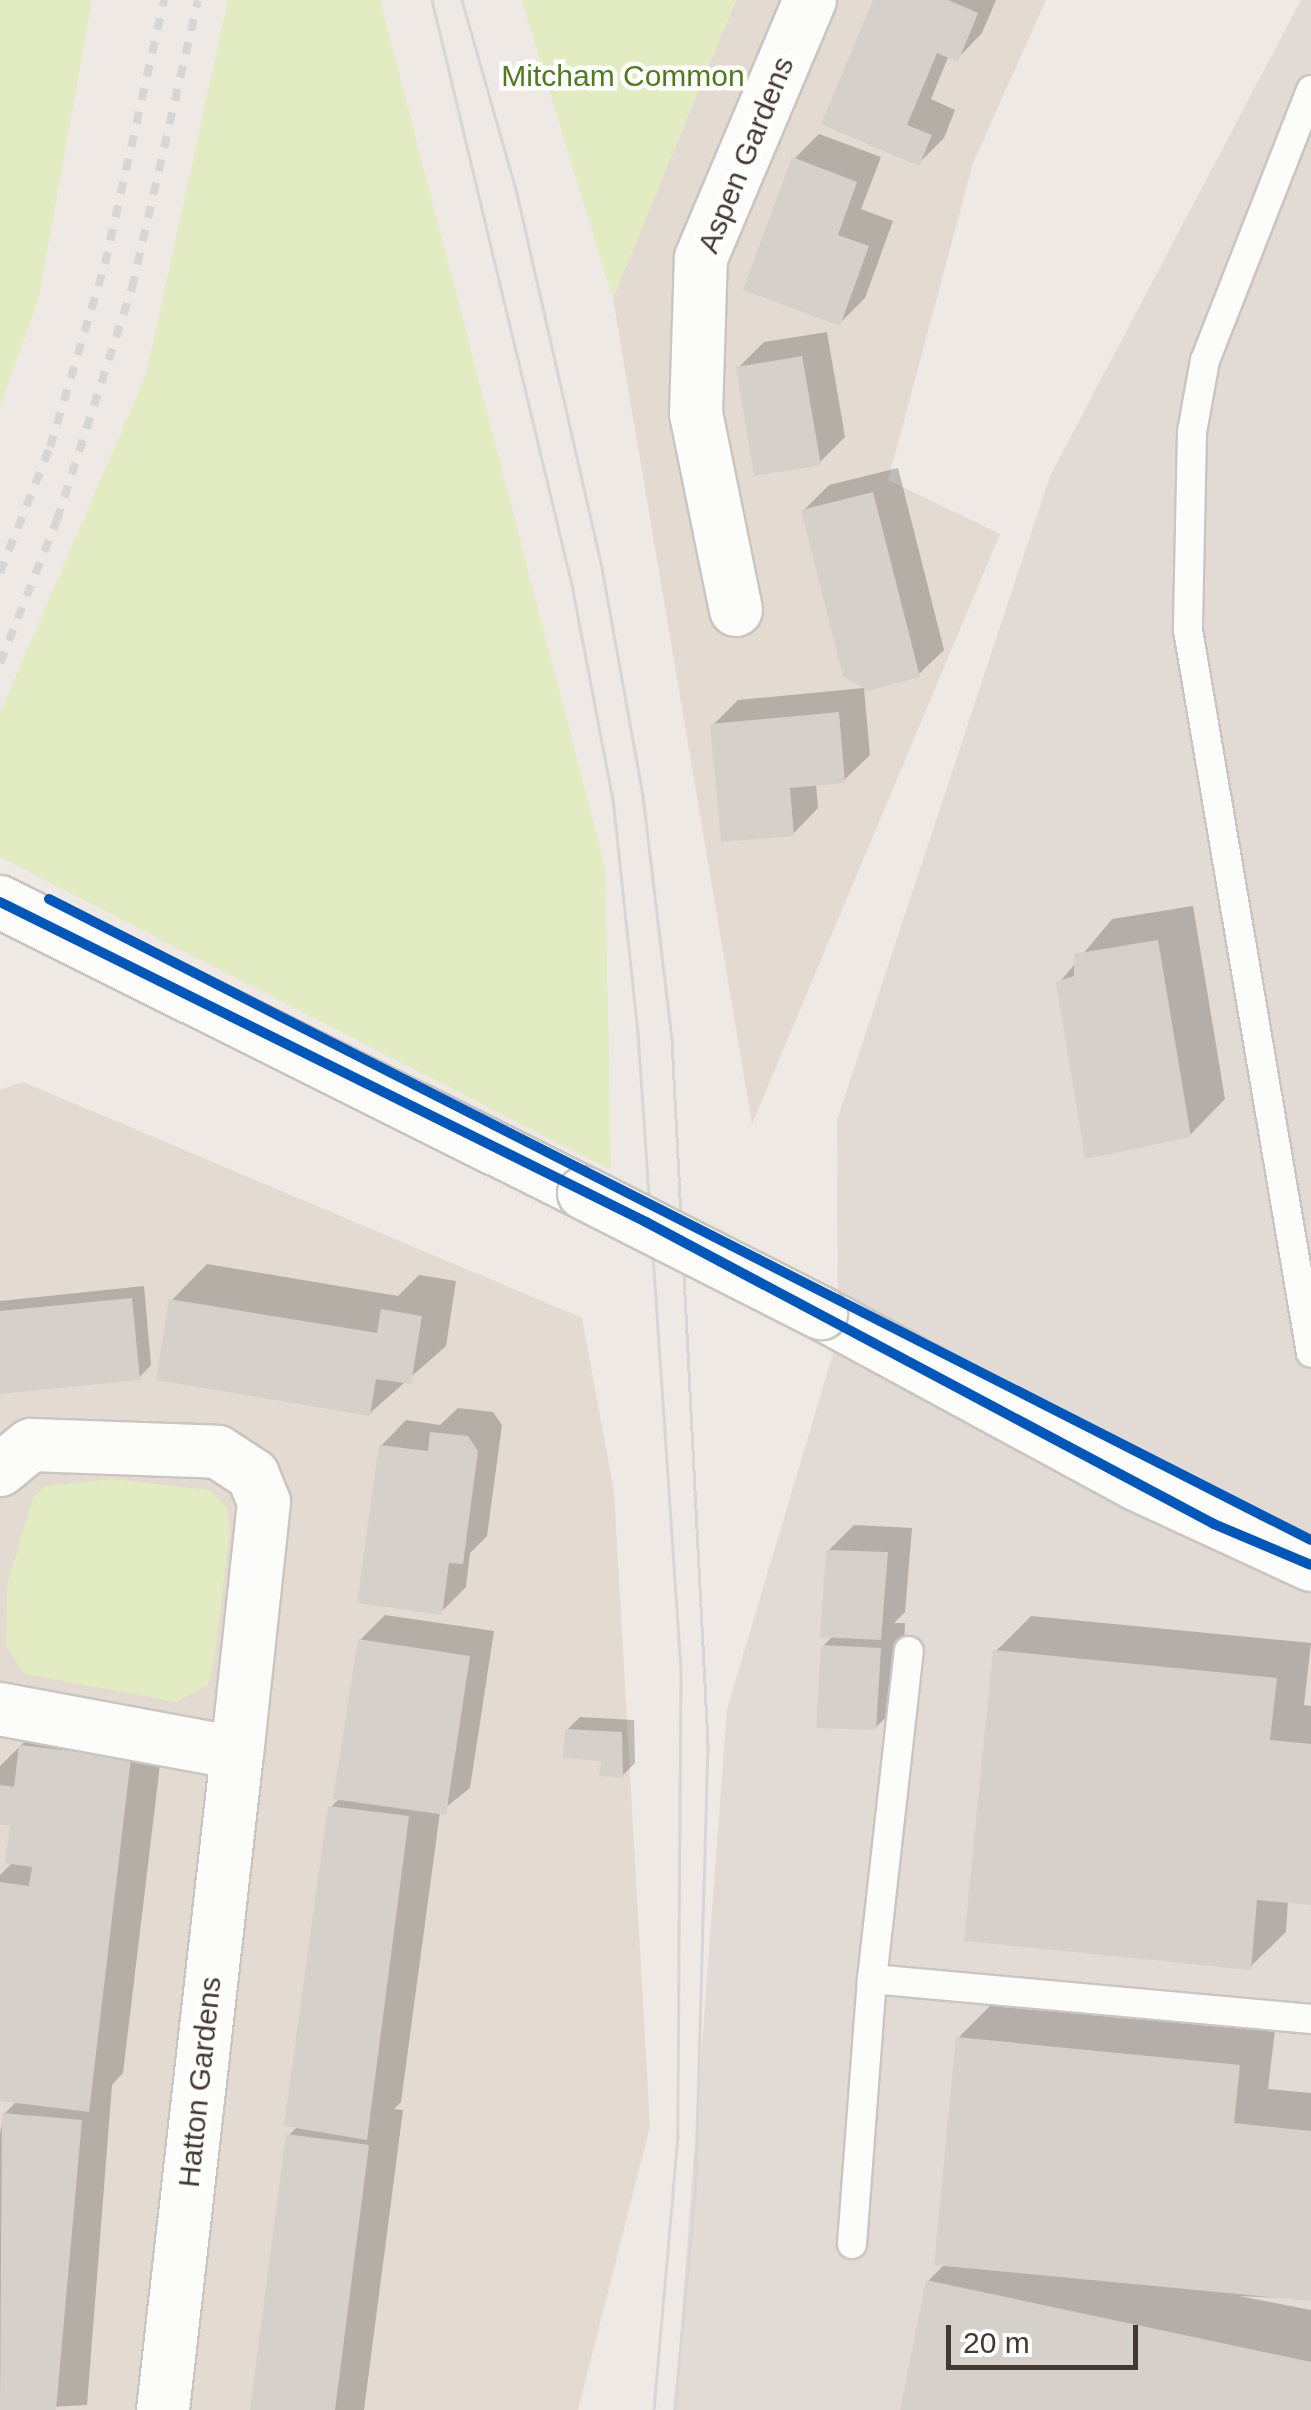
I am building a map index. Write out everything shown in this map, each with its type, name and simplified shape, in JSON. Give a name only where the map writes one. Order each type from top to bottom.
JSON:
[{"type":"street","name":"Aspen Gardens","points":[[736,610],[696,414],[701,258],[810,0]]},
{"type":"street","points":[[19,912],[822,1313],[1214,1524],[1311,1565]]},
{"type":"street","name":"Hatton Gardens","points":[[0,1470],[31,1446],[122,1444],[218,1452],[254,1475],[263,1520],[163,2410]]},
{"type":"street","points":[[0,1709],[238,1753]]},
{"type":"lane","points":[[1311,90],[1205,360],[1192,432],[1188,630],[1311,1353]]},
{"type":"lane","points":[[852,2244],[872,1979],[909,1651]]},
{"type":"lane","points":[[872,1979],[1311,2019]]},
{"type":"shaded area","points":[[736,0],[1046,0],[973,163],[888,480],[1000,534],[752,1124],[613,298]]},
{"type":"shaded area","points":[[1301,0],[1311,0],[1311,2410],[675,2410],[727,1709],[838,1337],[837,1120],[1050,476]]},
{"type":"shaded area","points":[[23,1082],[582,1318],[614,1492],[650,2126],[578,2410],[0,2410],[0,1090]]},
{"type":"green space","points":[[0,0],[92,0],[39,297],[0,407]]},
{"type":"green space","points":[[228,0],[380,0],[605,867],[611,1170],[0,857],[0,713],[146,375]]},
{"type":"green space","name":"Mitcham Common","points":[[522,0],[736,0],[613,298],[584,205]]},
{"type":"green space","points":[[112,1479],[209,1490],[226,1507],[230,1530],[208,1685],[175,1702],[25,1674],[6,1647],[7,1585],[33,1497],[45,1486]]},
{"type":"building","points":[[873,0],[948,0],[978,13],[958,62],[937,53],[907,125],[932,135],[919,166],[821,124]]},
{"type":"building","points":[[792,157],[857,182],[838,235],[869,246],[840,326],[743,290]]},
{"type":"building","points":[[802,356],[821,465],[754,476],[736,367]]},
{"type":"building","points":[[873,492],[920,677],[868,691],[843,676],[801,510]]},
{"type":"building","points":[[839,712],[845,783],[790,788],[794,836],[721,842],[710,724]]},
{"type":"building","points":[[1158,940],[1191,1137],[1085,1159],[1056,982],[1074,976],[1074,954]]},
{"type":"building","points":[[132,1298],[140,1380],[0,1394],[0,1311]]},
{"type":"building","points":[[169,1299],[377,1333],[381,1309],[422,1316],[411,1384],[376,1379],[370,1416],[156,1380]]},
{"type":"building","points":[[430,1432],[468,1436],[478,1451],[463,1564],[449,1563],[442,1615],[357,1603],[379,1445],[428,1451]]},
{"type":"building","points":[[826,1550],[888,1552],[881,1640],[820,1637]]},
{"type":"building","points":[[358,1639],[470,1656],[446,1815],[333,1799]]},
{"type":"building","points":[[821,1645],[881,1648],[876,1730],[816,1728]]},
{"type":"building","points":[[993,1650],[1277,1678],[1270,1740],[1311,1744],[1311,1905],[1257,1900],[1251,1970],[964,1941]]},
{"type":"building","points":[[565,1729],[622,1732],[623,1778],[599,1776],[601,1761],[563,1758]]},
{"type":"building","points":[[19,1745],[131,1758],[89,2112],[0,2101],[0,1882],[29,1886],[32,1867],[5,1863],[10,1826],[0,1824],[0,1785],[14,1787]]},
{"type":"building","points":[[328,1806],[409,1816],[367,2140],[284,2126]]},
{"type":"building","points":[[956,2037],[1240,2065],[1234,2123],[1311,2131],[1311,2301],[934,2265]]},
{"type":"building","points":[[2,2113],[82,2120],[56,2410],[0,2410]]},
{"type":"building","points":[[286,2134],[369,2145],[335,2410],[250,2410]]},
{"type":"building","points":[[926,2280],[1311,2362],[1311,2410],[900,2410]]},
{"type":"tram line","points":[[432,0],[572,585],[613,799],[638,1033],[681,1668],[678,2136],[654,2410]]},
{"type":"tram line","points":[[462,0],[516,189],[602,568],[643,796],[672,1040],[708,1744],[696,2182],[675,2410]]},
{"type":"railway","points":[[0,573],[50,447],[105,264],[164,0]]},
{"type":"railway","points":[[0,663],[57,520],[132,288],[198,0]]},
{"type":"cycle path","points":[[49,899],[1311,1540]]},
{"type":"cycle path","points":[[0,902],[646,1222],[1214,1524],[1311,1565]]}]
